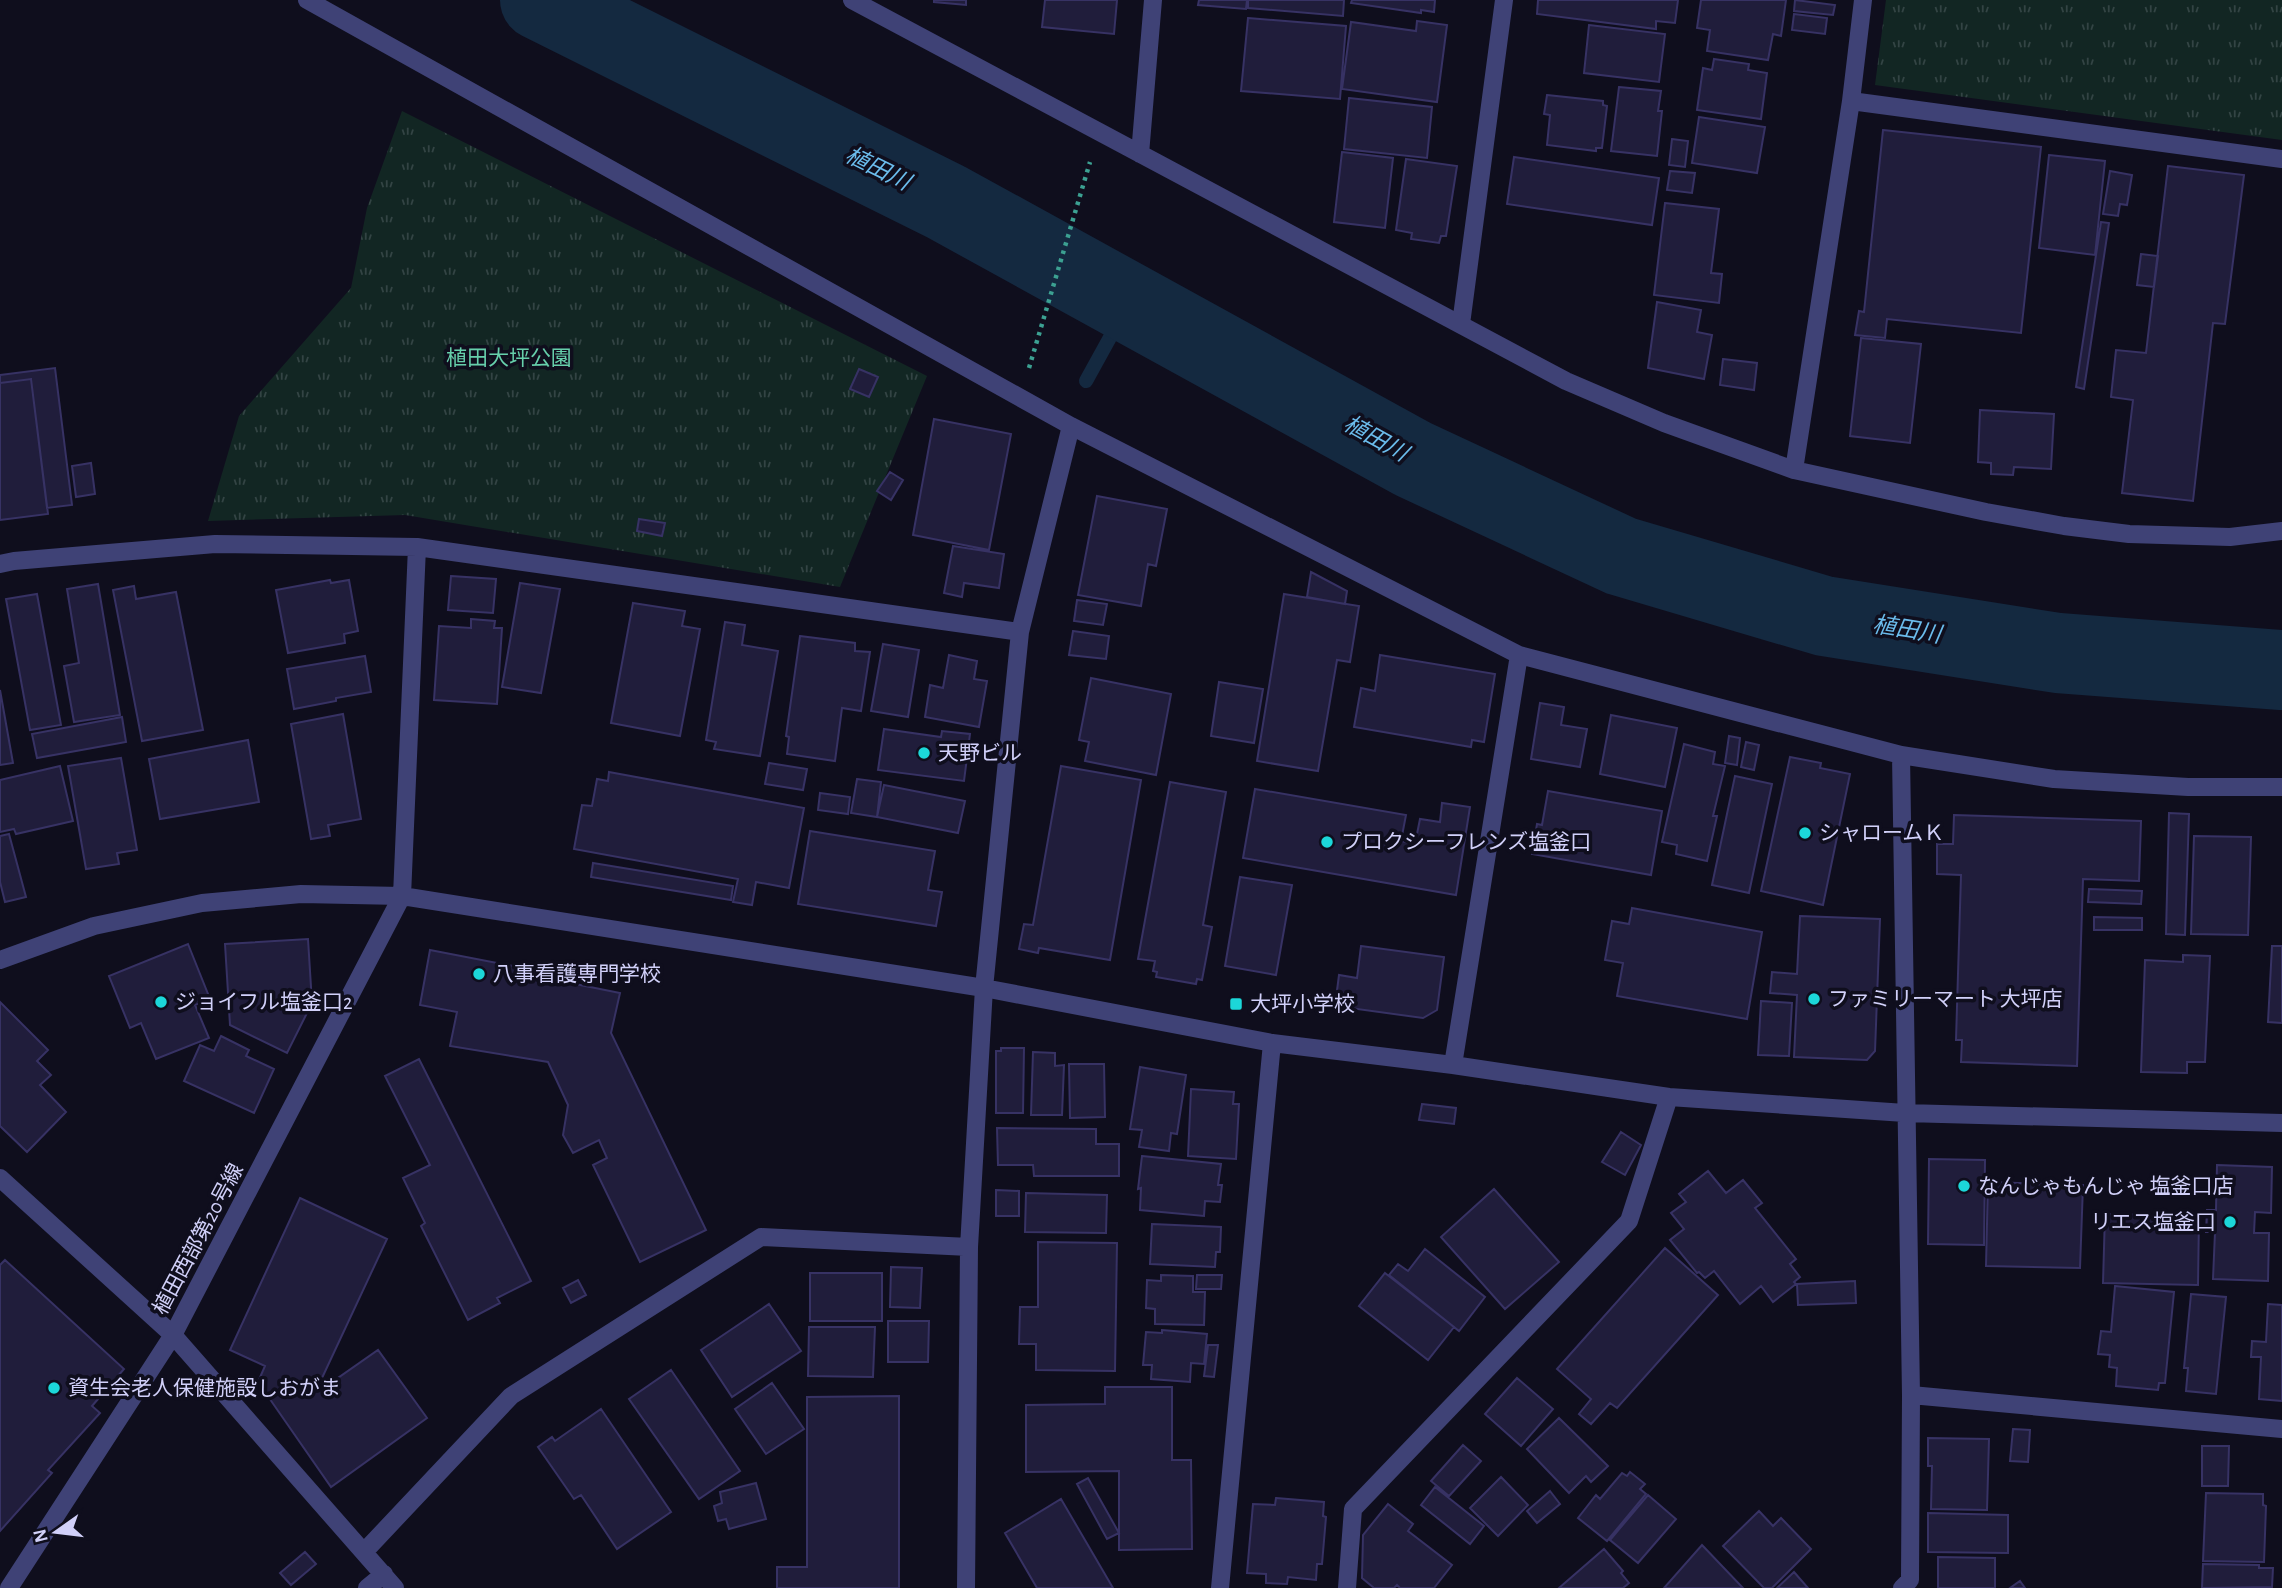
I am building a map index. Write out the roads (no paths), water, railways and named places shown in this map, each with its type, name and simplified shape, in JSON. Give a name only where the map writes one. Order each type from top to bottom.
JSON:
[{"type":"street","points":[[307,0],[1020,399],[1519,655],[1901,755],[2054,779],[2188,787],[2282,787]]},
{"type":"street","points":[[852,0],[1566,381],[1664,424],[1794,470],[2064,526],[2129,534],[2230,537],[2282,531]]},
{"type":"street","points":[[1140,154],[1153,0]]},
{"type":"street","points":[[1461,324],[1504,0]]},
{"type":"street","points":[[1794,470],[1851,101],[1863,0]]},
{"type":"street","points":[[1851,101],[2282,159]]},
{"type":"street","points":[[966,1588],[969,1247],[984,988],[1020,632],[1071,426]]},
{"type":"street","points":[[0,564],[215,544],[417,547],[1020,632]]},
{"type":"street","points":[[402,896],[417,547]]},
{"type":"street","points":[[1453,1065],[1519,655]]},
{"type":"street","points":[[1901,755],[1911,1395],[1910,1580],[1902,1588]]},
{"type":"street","points":[[0,960],[94,926],[202,902],[301,894],[402,896],[984,988],[1272,1043],[1453,1065],[1669,1097],[1905,1113],[2282,1124]]},
{"type":"street","name":"植田西部第20号線","points":[[9,1588],[173,1335],[402,896]]},
{"type":"street","points":[[1220,1588],[1272,1043]]},
{"type":"street","points":[[1347,1588],[1353,1509],[1629,1221],[1669,1097]]},
{"type":"street","points":[[0,1178],[173,1335],[395,1588]]},
{"type":"street","points":[[364,1552],[512,1396],[761,1237],[969,1247]]},
{"type":"street","points":[[1911,1395],[2282,1429]]},
{"type":"street","points":[[367,1588],[384,1573]]},
{"type":"waterway","name":"植田川","points":[[540,0],[946,202],[1413,459],[1621,556],[1824,616],[2058,653],[2282,670]]},
{"type":"waterway","points":[[1086,381],[1129,303]]},
{"type":"place","name":"天野ビル","points":[[924,753]]},
{"type":"place","name":"シャロームＫ","points":[[1805,833]]},
{"type":"place","name":"プロクシーフレンズ塩釜口","points":[[1327,842]]},
{"type":"place","name":"八事看護専門学校","points":[[479,974]]},
{"type":"place","name":"ファミリーマート 大坪店","points":[[1814,999]]},
{"type":"place","name":"ジョイフル塩釜口2","points":[[161,1002]]},
{"type":"place","name":"大坪小学校","points":[[1236,1004]]},
{"type":"place","name":"なんじゃもんじゃ 塩釜口店","points":[[1964,1186]]},
{"type":"place","name":"リエス塩釜口","points":[[2230,1222]]},
{"type":"place","name":"資生会老人保健施設しおがま","points":[[54,1388]]},
{"type":"park label","name":"植田大坪公園","points":[[509,358]]}]
